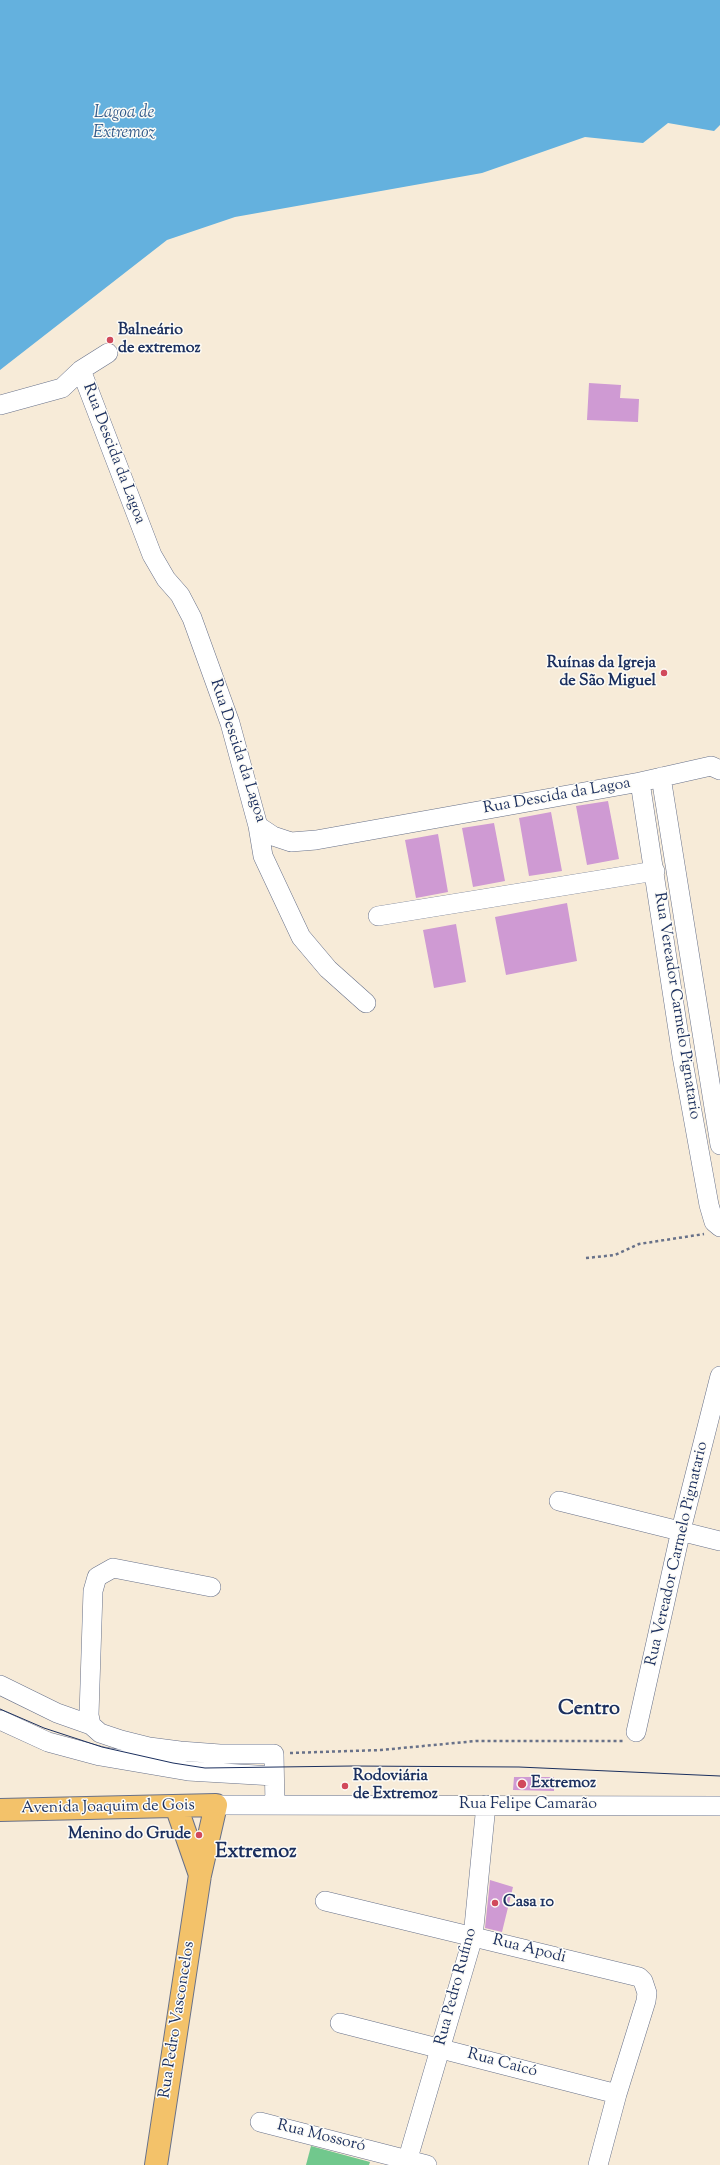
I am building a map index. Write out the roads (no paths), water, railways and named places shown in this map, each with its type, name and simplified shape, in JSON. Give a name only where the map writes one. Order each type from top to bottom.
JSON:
[{"type":"main road","name":"Avenida Joaquim de Gois","points":[[0,1810],[216,1805]]},
{"type":"main road","name":"Rua Pedro Vasconcelos","points":[[156,2165],[200,1875],[216,1805]]},
{"type":"main road","name":"Rua Pedro Vasconcelos","points":[[176,1806],[200,1875]]},
{"type":"street","points":[[81,370],[108,353]]},
{"type":"street","name":"Rua Descida da Lagoa","points":[[0,405],[62,388],[81,370],[152,555],[166,579],[180,595],[192,618],[230,723],[258,826],[273,836],[291,842],[316,840],[640,782],[711,766],[720,770]]},
{"type":"street","name":"Rua Vereador Carmelo Pignatario","points":[[661,777],[713,1052],[720,1145]]},
{"type":"street","name":"Rua Vereador Carmelo Pignatario","points":[[640,782],[655,871],[682,1056],[709,1205],[714,1222],[713,1230]]},
{"type":"street","points":[[258,826],[262,856],[301,937],[328,968],[366,1003]]},
{"type":"street","points":[[378,916],[655,871]]},
{"type":"street","points":[[682,1056],[713,1052]]},
{"type":"street","name":"Rua Vereador Carmelo Pignatario","points":[[636,1732],[681,1530],[720,1376]]},
{"type":"street","points":[[559,1501],[720,1540]]},
{"type":"street","points":[[91,1725],[89,1715],[93,1591],[97,1577],[113,1568],[211,1587]]},
{"type":"street","points":[[0,1685],[57,1713],[91,1725],[100,1733],[149,1747],[220,1754],[274,1754],[275,1806]]},
{"type":"street","points":[[0,1720],[48,1742],[100,1756],[188,1771],[274,1776]]},
{"type":"street","name":"Rua Felipe Camarão","points":[[216,1805],[720,1806]]},
{"type":"street","name":"Rua Pedro Rufino","points":[[407,2162],[473,1937],[486,1805]]},
{"type":"street","name":"Rua Apodi","points":[[325,1901],[639,1977],[644,1981],[646,1987],[646,2001],[617,2094]]},
{"type":"street","name":"Rua Caicó","points":[[340,2023],[617,2094]]},
{"type":"street","points":[[598,2165],[617,2094]]},
{"type":"street","name":"Rua Mossoró","points":[[260,2122],[407,2162],[427,2165]]},
{"type":"water","name":"Lagoa de Extremoz","points":[[0,0],[720,0],[720,125],[714,131],[668,123],[643,143],[585,137],[482,173],[235,217],[167,240],[0,370]]},
{"type":"tram line","points":[[0,1709],[44,1728],[102,1747],[173,1763],[205,1768],[352,1766],[519,1767],[720,1776]]},
{"type":"place","name":"Balneário de extremoz","points":[[110,340]]},
{"type":"place","name":"Ruínas da Igreja de São Miguel","points":[[664,673]]},
{"type":"place","name":"Extremoz","points":[[522,1784]]},
{"type":"place","name":"Rodoviária de Extremoz","points":[[345,1786]]},
{"type":"place","name":"Menino do Grude","points":[[199,1835]]},
{"type":"place","name":"Casa 10","points":[[495,1903]]},
{"type":"district","name":"Centro","points":[[589,1711]]},
{"type":"district","name":"Extremoz","points":[[256,1854]]}]
